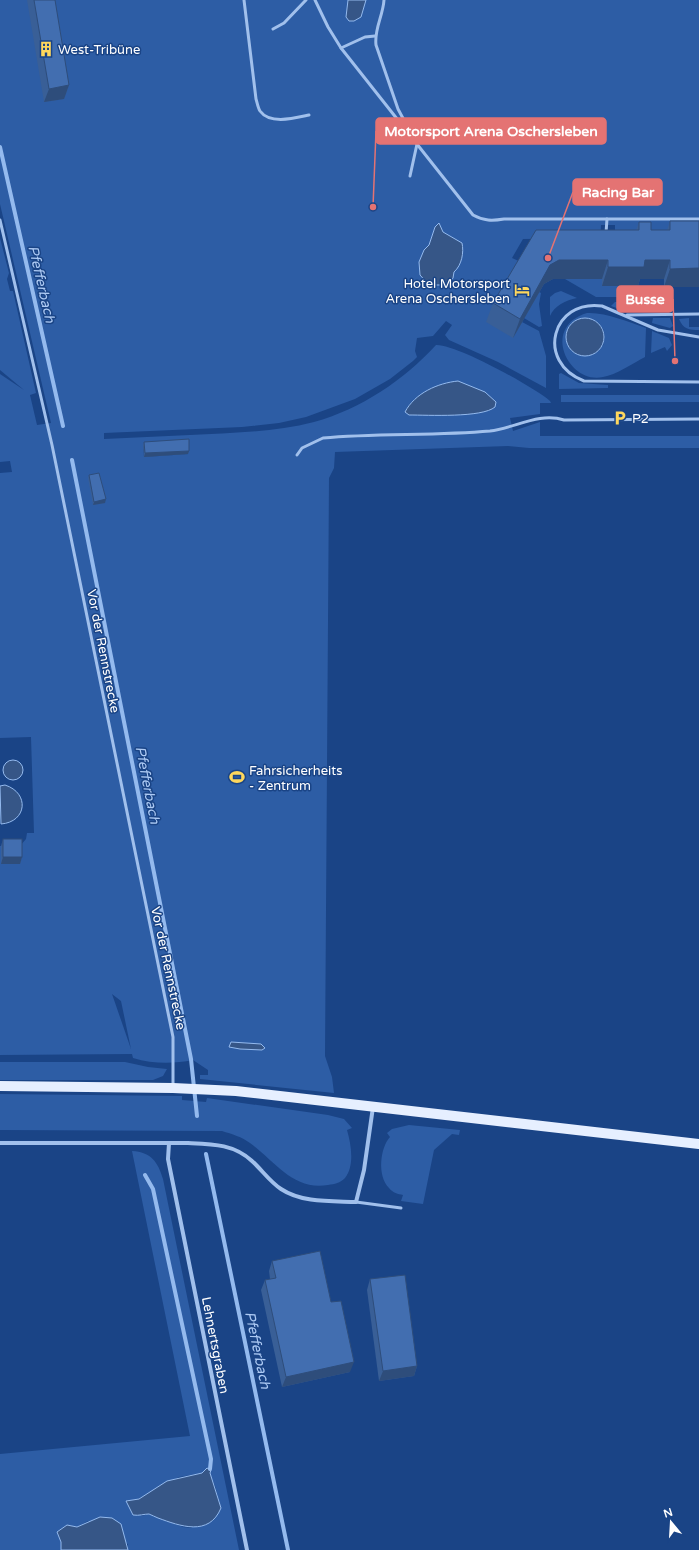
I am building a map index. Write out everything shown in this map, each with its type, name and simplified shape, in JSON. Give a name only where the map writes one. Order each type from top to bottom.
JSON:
[{"type":"main road","points":[[0,1086],[207,1089],[373,1106],[699,1144]]},
{"type":"street","points":[[0,1143],[169,1143],[219,1145],[232,1148],[251,1160],[280,1189],[293,1195],[325,1201],[356,1202],[364,1170],[373,1106]]},
{"type":"street","name":"Lehnertsgraben","points":[[169,1143],[168,1159],[248,1550]]},
{"type":"lane","points":[[244,0],[256,99],[259,111],[268,118],[290,119],[309,115]]},
{"type":"lane","points":[[273,30],[284,23],[306,0]]},
{"type":"lane","points":[[316,0],[328,27],[341,48],[473,216],[482,220],[699,219]]},
{"type":"lane","points":[[384,0],[384,10],[375,36],[398,108],[417,144],[410,176]]},
{"type":"lane","points":[[341,48],[365,37],[375,36]]},
{"type":"lane","points":[[606,239],[607,219]]},
{"type":"lane","name":"Vor der Rennstrecke","points":[[0,220],[52,445],[173,1037],[173,1088]]},
{"type":"lane","points":[[699,337],[658,330],[602,306],[594,305],[578,308],[567,315],[560,324],[555,336],[556,356],[561,366],[571,375],[591,382],[699,382]]},
{"type":"lane","points":[[625,315],[699,314]]},
{"type":"lane","points":[[297,455],[302,448],[322,438],[492,430],[544,417],[556,417],[564,420],[699,419]]},
{"type":"lane","points":[[356,1202],[401,1208]]},
{"type":"shaded area","points":[[0,0],[699,0],[699,231],[615,232],[615,225],[601,225],[600,248],[594,238],[523,239],[512,258],[521,262],[513,337],[522,322],[539,331],[546,356],[546,388],[498,362],[449,340],[445,335],[452,325],[446,321],[433,336],[417,338],[415,351],[417,357],[390,379],[355,399],[306,417],[279,423],[242,427],[104,433],[104,439],[198,435],[250,432],[314,422],[348,409],[381,392],[410,370],[436,345],[460,351],[494,367],[528,386],[550,401],[551,403],[540,403],[540,414],[510,418],[513,431],[540,422],[540,436],[699,436],[699,448],[529,448],[508,446],[335,452],[334,468],[329,478],[325,1056],[332,1077],[334,1093],[200,1079],[200,1075],[208,1075],[208,1070],[193,1060],[170,1063],[156,1062],[133,1058],[132,1054],[0,1055],[0,846],[20,846],[26,839],[27,833],[34,833],[31,737],[0,738],[0,473],[12,472],[10,461],[0,462],[0,374],[24,390],[0,370],[0,238],[9,273],[7,279],[10,291],[13,291],[36,393],[30,395],[37,425],[51,423],[0,204]],"holes":[[[406,412],[478,412],[409,415]],[[143,445],[188,454],[144,457]],[[112,994],[121,1001],[131,1049]]]},
{"type":"shaded area","points":[[348,0],[366,0],[361,17],[354,21],[349,21],[346,17]]},
{"type":"shaded area","points":[[439,223],[443,232],[462,243],[463,250],[461,262],[448,285],[429,285],[420,275],[419,262],[424,250],[429,245],[435,227]]},
{"type":"shaded area","points":[[565,279],[602,279],[602,286],[624,286],[624,297],[596,297]]},
{"type":"shaded area","points":[[561,291],[577,298],[561,304],[554,309],[550,316],[550,297]]},
{"type":"shaded area","points":[[539,292],[541,293],[539,304],[542,326],[539,327],[524,318]]},
{"type":"shaded area","points":[[615,302],[626,302],[630,310],[625,311],[611,306]]},
{"type":"shaded area","points":[[587,313],[594,313],[617,318],[646,328],[645,357],[608,376],[591,377],[580,372],[571,364],[565,353],[562,342],[565,330],[573,320]],"holes":[[[580,319],[600,325],[603,329],[603,346],[570,326]]]},
{"type":"shaded area","points":[[581,318],[589,318],[596,321],[601,326],[604,337],[601,348],[596,353],[589,356],[581,356],[574,353],[569,348],[566,341],[566,333],[569,326],[574,321]]},
{"type":"shaded area","points":[[653,318],[670,318],[673,326],[670,328],[652,323]]},
{"type":"shaded area","points":[[689,318],[689,327],[699,327],[699,330],[692,330],[684,327],[679,319]]},
{"type":"shaded area","points":[[652,331],[669,338],[672,345],[667,351],[665,347],[651,353]]},
{"type":"shaded area","points":[[561,373],[579,383],[608,385],[608,388],[559,389],[559,374]]},
{"type":"shaded area","points":[[458,381],[485,392],[496,402],[495,407],[488,411],[479,413],[454,415],[409,415],[405,412],[409,405],[421,394],[443,384]]},
{"type":"shaded area","points":[[561,395],[699,395],[699,402],[561,402]]},
{"type":"shaded area","points":[[13,760],[20,763],[23,770],[20,777],[13,780],[6,777],[3,770],[6,763]]},
{"type":"shaded area","points":[[5,785],[19,794],[22,800],[22,807],[16,818],[10,822],[1,824],[0,786]]},
{"type":"shaded area","points":[[231,1042],[261,1044],[265,1048],[262,1050],[229,1047]]},
{"type":"shaded area","points":[[0,1062],[125,1062],[167,1069],[163,1076],[153,1080],[0,1080]]},
{"type":"shaded area","points":[[0,1094],[182,1096],[182,1100],[206,1102],[207,1098],[328,1115],[344,1119],[352,1128],[347,1130],[351,1148],[350,1167],[345,1178],[341,1181],[328,1185],[316,1186],[305,1184],[295,1179],[276,1166],[247,1141],[222,1131],[0,1130]]},
{"type":"shaded area","points":[[409,1125],[460,1130],[459,1135],[452,1134],[434,1150],[423,1204],[401,1201],[403,1195],[397,1194],[389,1188],[385,1183],[381,1169],[382,1155],[390,1137],[387,1133],[392,1129]]},
{"type":"shaded area","points":[[132,1151],[144,1153],[153,1159],[159,1168],[163,1179],[239,1550],[128,1550],[128,1544],[88,1521],[77,1527],[67,1525],[57,1532],[61,1542],[61,1550],[0,1550],[0,1454],[190,1436]],"holes":[[[207,1468],[215,1486],[221,1508],[191,1528],[183,1527],[148,1514],[142,1516],[126,1501],[138,1499],[179,1477],[202,1473]]]},
{"type":"shaded area","points":[[207,1468],[211,1470],[210,1473],[221,1508],[216,1517],[209,1523],[202,1526],[193,1527],[175,1524],[149,1514],[133,1515],[126,1501],[139,1499],[167,1481],[202,1473]]},
{"type":"shaded area","points":[[100,1517],[112,1518],[121,1524],[128,1550],[61,1550],[61,1542],[57,1532],[67,1525],[77,1527]]},
{"type":"building","points":[[34,0],[55,0],[69,85],[49,89]]},
{"type":"building","points":[[670,221],[699,221],[699,268],[670,269],[670,260],[645,260],[644,267],[608,267],[608,260],[559,260],[550,265],[520,319],[493,303],[536,230],[639,230],[639,222],[651,222],[651,230],[670,230]]},
{"type":"building","points":[[189,439],[189,451],[145,453],[144,442]]},
{"type":"building","points":[[99,473],[106,499],[94,502],[89,475]]},
{"type":"building","points":[[3,839],[22,839],[22,857],[3,857]]},
{"type":"building","points":[[320,1251],[331,1302],[341,1301],[354,1362],[286,1377],[265,1280],[276,1278],[272,1261]]},
{"type":"building","points":[[405,1275],[417,1366],[383,1371],[370,1279]]},
{"type":"waterway","name":"Pfefferbach","points":[[0,147],[63,426]]},
{"type":"waterway","name":"Pfefferbach","points":[[72,460],[191,1059],[197,1116]]},
{"type":"waterway","name":"Pfefferbach","points":[[206,1154],[288,1550]]},
{"type":"waterway","points":[[145,1175],[153,1189],[211,1459],[210,1469]]},
{"type":"place","name":"West-Tribüne","points":[[46,49]]},
{"type":"place","name":"Motorsport Arena Oschersleben","points":[[373,207]]},
{"type":"place","name":"Racing Bar","points":[[548,258]]},
{"type":"place","name":"Hotel Motorsport Arena Oschersleben","points":[[522,290]]},
{"type":"place","name":"Busse","points":[[675,361]]},
{"type":"place","name":"P2","points":[[620,418]]},
{"type":"place","name":"Fahrsicherheits - Zentrum","points":[[237,777]]}]
